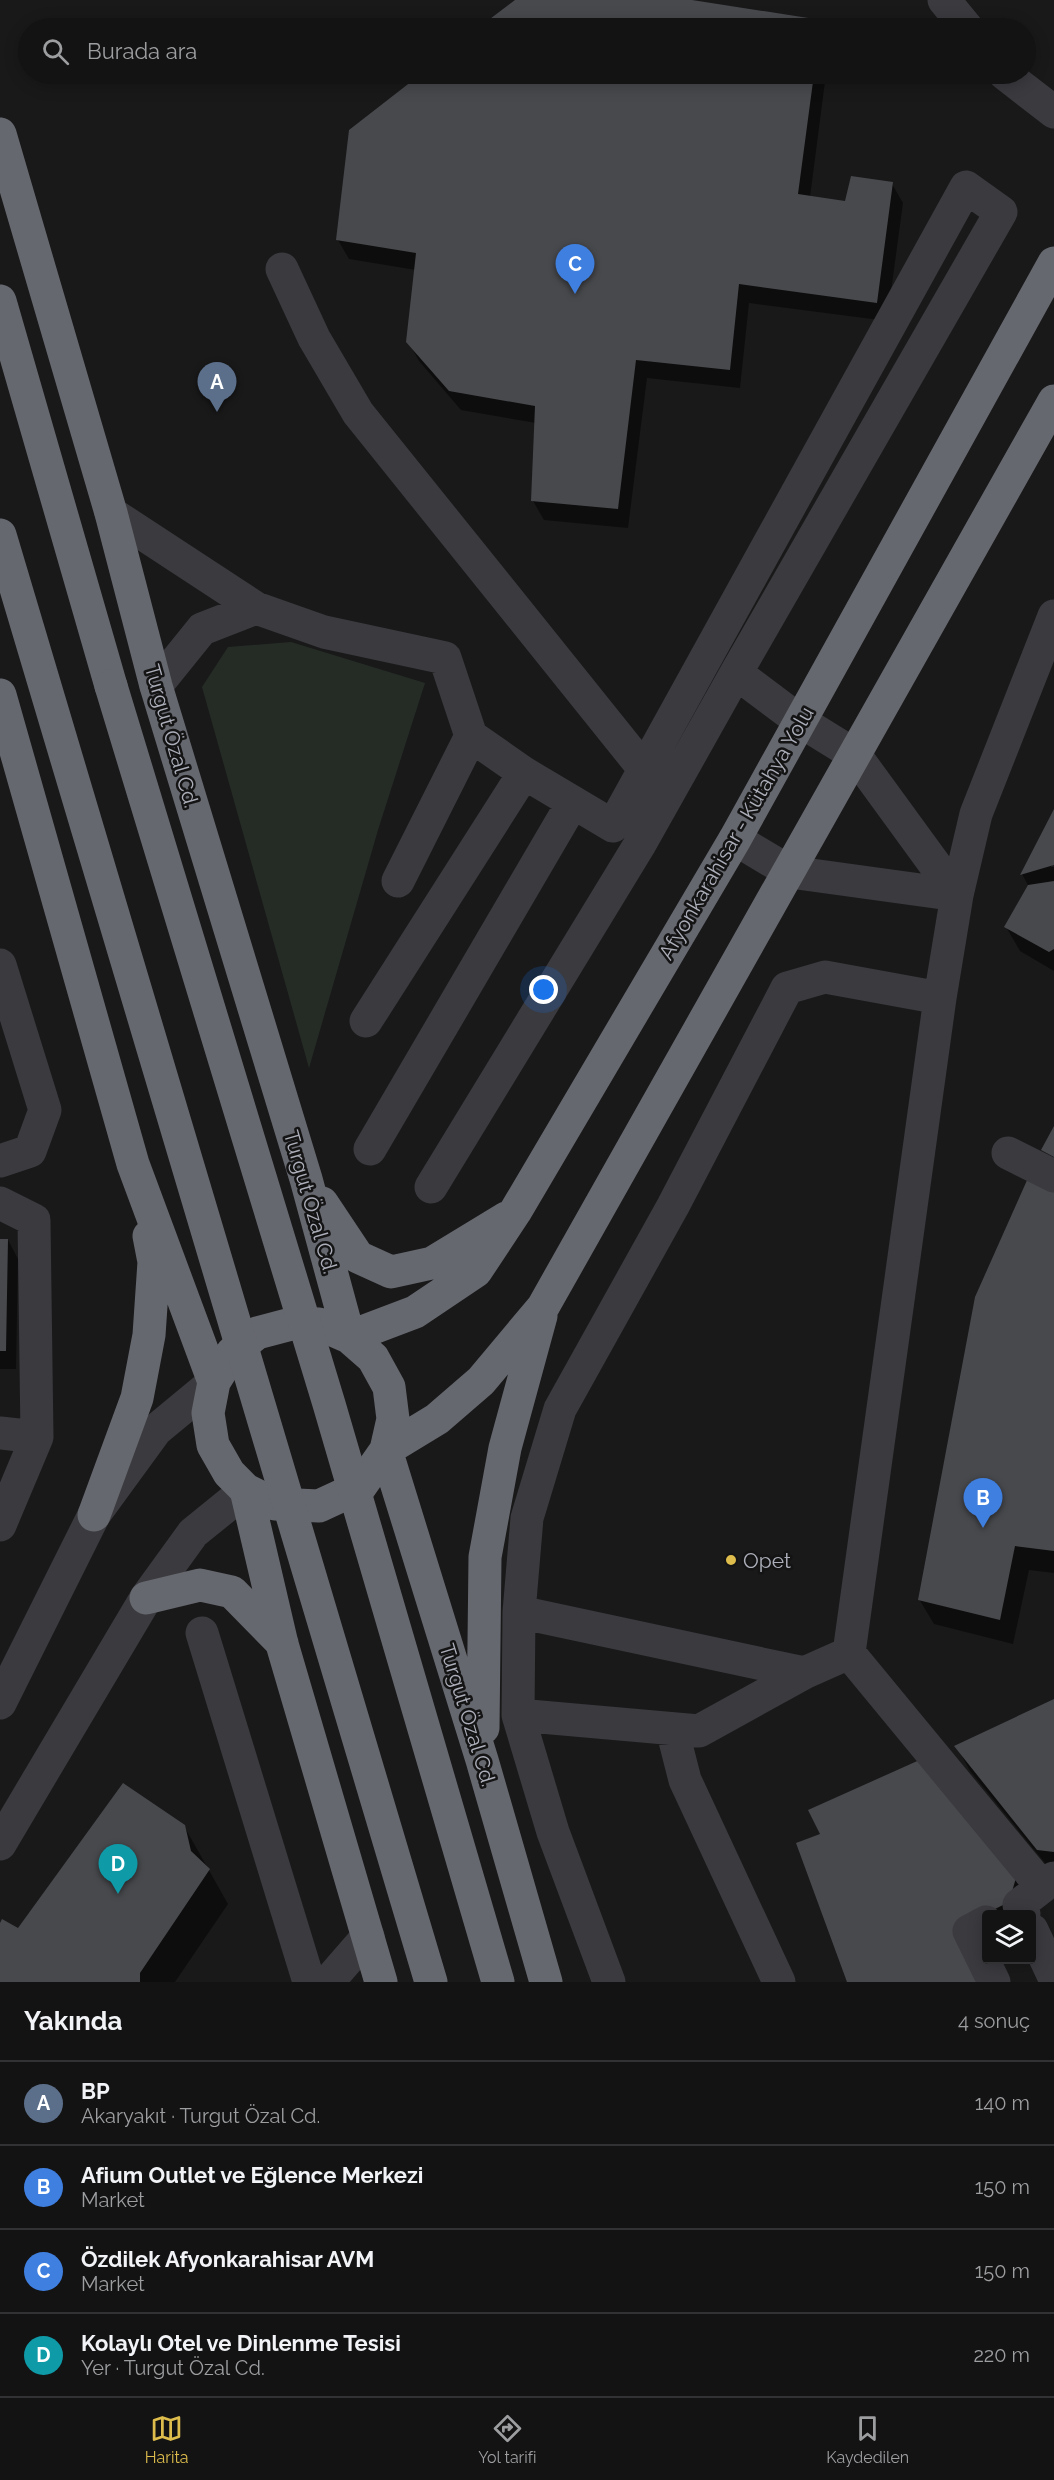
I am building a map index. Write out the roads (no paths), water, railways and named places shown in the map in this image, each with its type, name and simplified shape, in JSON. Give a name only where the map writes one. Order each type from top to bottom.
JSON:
[{"type":"highway","name":"Turgut Özal Cd.","points":[[0,134],[111,513],[156,686],[306,1179],[349,1337]]},
{"type":"highway","name":"Afyonkarahisar - Kütahya Yolu","points":[[349,1337],[415,1312],[476,1271],[516,1212],[735,839],[1054,263]]},
{"type":"highway","name":"Turgut Özal Cd.","points":[[0,301],[111,686],[329,1404],[498,1982]]},
{"type":"highway","points":[[387,1450],[437,1419],[480,1381],[543,1307],[1054,403]]},
{"type":"highway","points":[[0,535],[431,1982]]},
{"type":"highway","points":[[0,695],[134,1164],[214,1382]]},
{"type":"highway","points":[[94,1515],[137,1398],[150,1335],[154,1262],[134,1164]]},
{"type":"highway","points":[[306,1179],[358,1257],[391,1272],[432,1263],[516,1212]]},
{"type":"highway","points":[[482,1760],[485,1557],[505,1448],[543,1307]]},
{"type":"highway","name":"Turgut Özal Cd.","points":[[295,1323],[320,1324],[349,1337],[373,1358],[388,1387],[393,1419],[387,1450],[360,1487],[319,1506],[275,1504],[246,1490],[229,1473],[213,1445],[208,1413],[214,1382],[232,1353],[257,1333],[295,1323]]},
{"type":"highway","name":"Turgut Özal Cd.","points":[[387,1450],[482,1760],[546,1982]]},
{"type":"highway","name":"Turgut Özal Cd.","points":[[246,1490],[282,1644],[381,1982]]},
{"type":"highway","points":[[146,1598],[200,1585],[232,1592],[282,1644]]},
{"type":"street","points":[[944,0],[959,18]]},
{"type":"street","points":[[1018,84],[1054,112]]},
{"type":"street","points":[[431,1187],[640,844],[1001,212],[966,187],[613,826]]},
{"type":"street","points":[[282,268],[314,338],[358,413],[644,769]]},
{"type":"street","points":[[111,513],[256,608],[324,632],[444,658],[471,735],[524,773],[640,844]]},
{"type":"street","points":[[156,686],[202,629],[256,608]]},
{"type":"street","points":[[1054,616],[976,814],[957,895],[940,998],[849,1653],[1029,1905],[1054,1977]]},
{"type":"street","points":[[736,673],[800,721],[855,756],[957,895]]},
{"type":"street","points":[[398,881],[471,735]]},
{"type":"street","points":[[366,1020],[524,773]]},
{"type":"street","points":[[370,1149],[573,802]]},
{"type":"street","points":[[735,839],[790,872],[957,895]]},
{"type":"street","points":[[0,965],[45,1110],[30,1150],[0,1161]]},
{"type":"street","points":[[609,1982],[553,1832],[518,1715],[519,1612],[527,1518],[560,1409],[673,1206],[787,988],[825,977],[940,998]]},
{"type":"street","points":[[1008,1153],[1054,1176]]},
{"type":"street","points":[[0,1203],[34,1220],[37,1437],[0,1525]]},
{"type":"street","points":[[0,1703],[94,1515],[156,1430],[214,1382]]},
{"type":"street","points":[[0,1433],[37,1437]]},
{"type":"street","points":[[0,1844],[146,1598],[193,1533],[246,1490]]},
{"type":"street","points":[[519,1612],[804,1672]]},
{"type":"street","points":[[202,1633],[309,1982]]},
{"type":"street","points":[[518,1715],[699,1731],[804,1672],[849,1653]]},
{"type":"street","points":[[672,1729],[685,1780],[779,1982]]},
{"type":"street","points":[[982,1924],[969,1931],[982,1958]]},
{"type":"street","points":[[328,1982],[368,1936]]},
{"type":"street","points":[[985,1964],[994,1982]]},
{"type":"place","name":"Özdilek Afyonkarahisar AVM","points":[[575,294]]},
{"type":"place","name":"BP","points":[[217,412]]},
{"type":"place","name":"Afium Outlet ve Eğlence Merkezi","points":[[983,1528]]},
{"type":"place","name":"Opet","points":[[731,1560]]},
{"type":"place","name":"Kolaylı Otel ve Dinlenme Tesisi","points":[[118,1894]]}]
